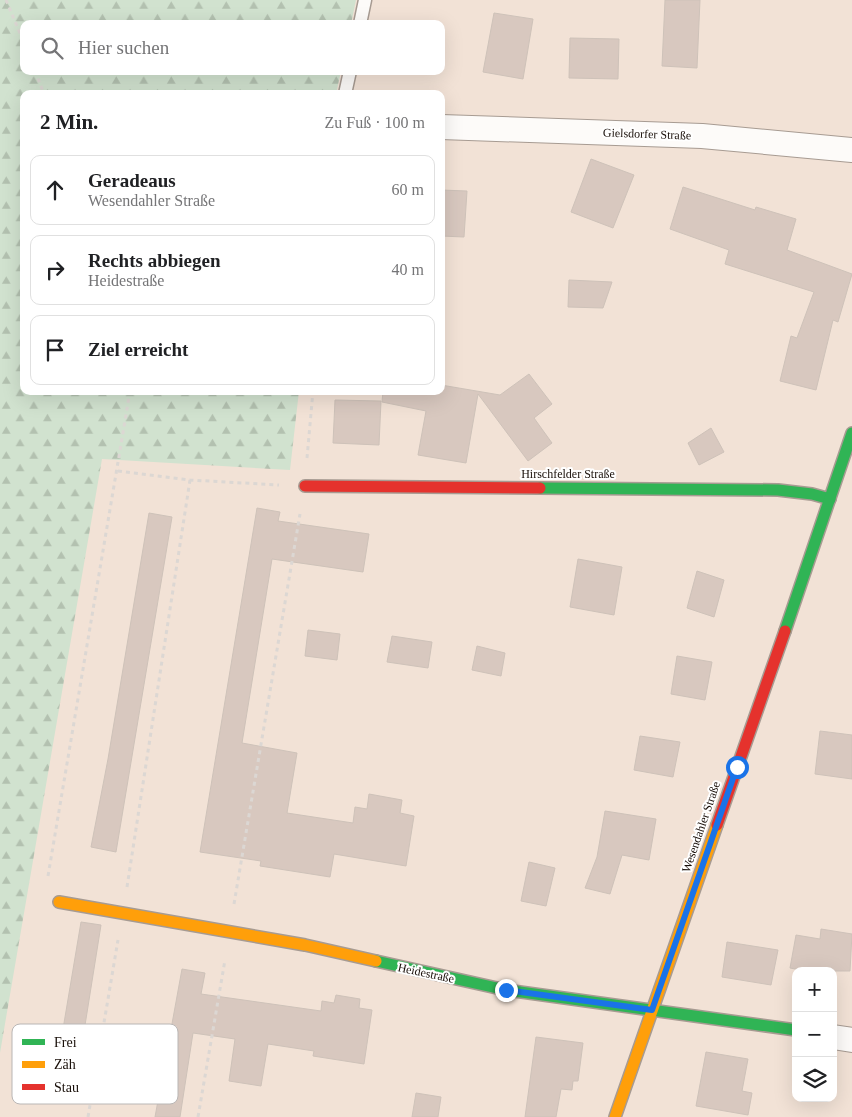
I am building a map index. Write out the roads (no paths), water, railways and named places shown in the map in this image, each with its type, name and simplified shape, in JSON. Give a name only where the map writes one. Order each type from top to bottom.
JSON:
[{"type":"street","name":"Gielsdorfer Straße","points":[[445,127],[702,136],[852,150]]},
{"type":"street","name":"Wesendahler Straße","points":[[615,1117],[852,433]]},
{"type":"street","name":"Hirschfelder Straße","points":[[304,486],[778,490],[812,494],[830,499]]},
{"type":"street","name":"Heidestraße","points":[[59,902],[230,931],[506,990],[792,1029]]},
{"type":"street","points":[[837,1038],[852,1040]]},
{"type":"lane","points":[[361,20],[365,0]]},
{"type":"lane","points":[[346,90],[349,75]]}]
